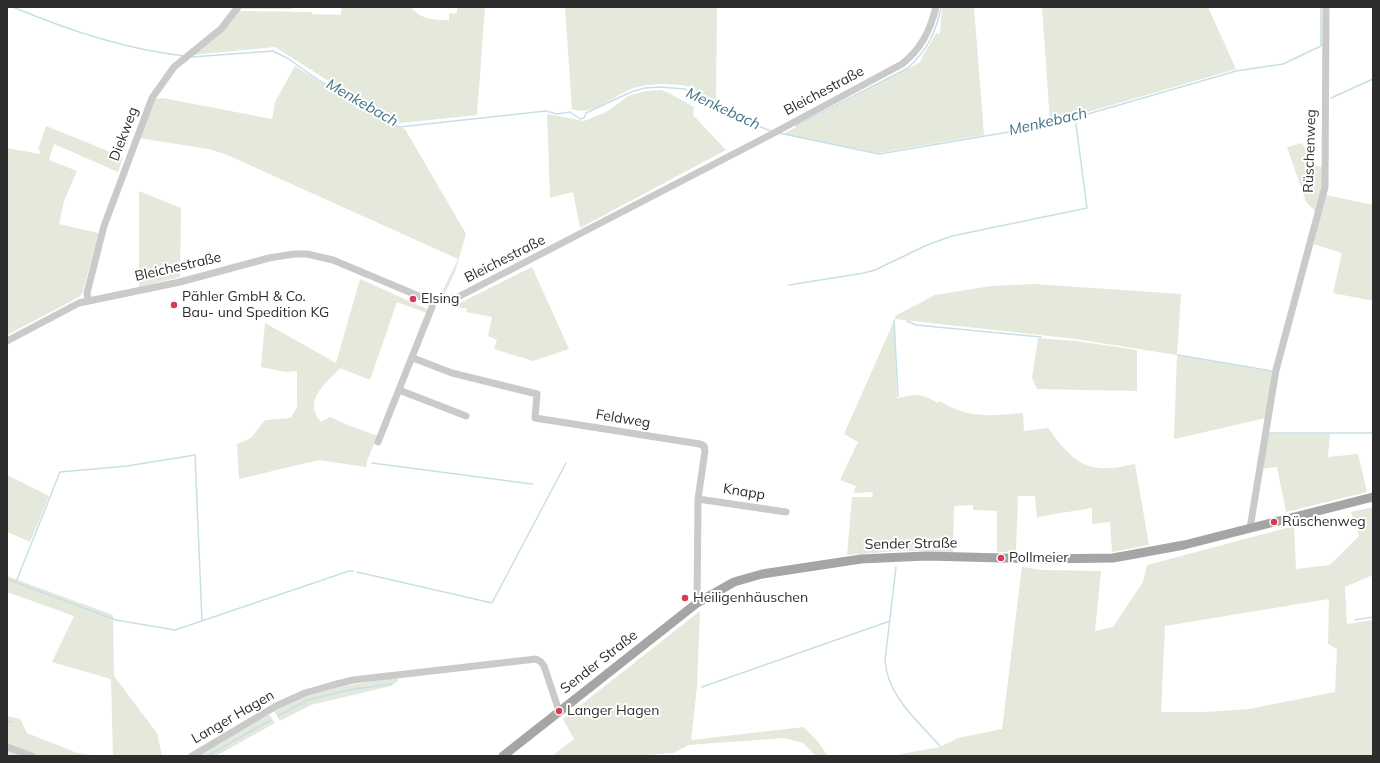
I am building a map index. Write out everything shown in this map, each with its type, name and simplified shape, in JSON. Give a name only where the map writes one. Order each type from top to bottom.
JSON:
[{"type":"main road","name":"Sender Straße","points":[[503,756],[697,603],[734,582],[762,574],[826,563],[862,559],[919,557],[1102,559],[1184,545],[1373,498]]},
{"type":"street","name":"Diekweg","points":[[88,301],[86,293],[104,226],[123,171],[152,98],[168,74],[181,60],[221,29],[238,7]]},
{"type":"street","name":"Bleichestraße","points":[[7,341],[68,308],[88,301],[180,282],[269,258],[294,254],[307,254],[333,260],[414,295],[433,300],[445,300],[469,292],[772,134],[902,64],[912,56],[926,38],[936,7]]},
{"type":"street","name":"Rüschenweg","points":[[1250,528],[1276,370],[1324,187],[1326,7]]},
{"type":"street","points":[[378,442],[413,358],[432,307],[433,300]]},
{"type":"street","name":"Feldweg","points":[[413,358],[452,373],[537,394],[535,418],[700,444],[704,446],[705,451],[698,499],[697,603]]},
{"type":"street","points":[[399,390],[466,416]]},
{"type":"street","name":"Knapp","points":[[698,499],[786,512]]},
{"type":"street","name":"Langer Hagen","points":[[192,756],[276,706],[296,696],[353,680],[536,659],[544,666],[559,711]]},
{"type":"street","points":[[7,747],[32,756]]},
{"type":"shaded area","points":[[241,7],[292,7],[292,9],[240,9]]},
{"type":"shaded area","points":[[342,7],[411,7],[423,17],[449,20],[449,14],[457,13],[457,7],[485,7],[477,115],[401,123],[390,120],[275,47],[192,55],[222,33],[239,11],[312,12],[312,14],[341,15]]},
{"type":"shaded area","points":[[565,7],[717,7],[716,103],[689,87],[676,84],[660,84],[631,89],[595,108],[580,111],[572,109]]},
{"type":"shaded area","points":[[942,7],[974,7],[984,135],[878,153],[783,134],[919,63],[936,33],[940,34]]},
{"type":"shaded area","points":[[1042,7],[1208,7],[1236,69],[1050,123]]},
{"type":"shaded area","points":[[295,66],[388,124],[405,129],[466,234],[455,272],[444,295],[441,294],[458,259],[225,154],[208,149],[139,138],[155,99],[163,98],[272,119],[275,102]]},
{"type":"shaded area","points":[[661,90],[694,107],[693,115],[726,150],[580,228],[573,192],[550,198],[547,114],[584,121],[606,112],[630,95],[646,91]]},
{"type":"shaded area","points":[[46,126],[123,157],[118,172],[54,144],[49,160],[77,171],[64,201],[59,224],[99,233],[82,294],[7,335],[7,148],[40,154],[40,151],[38,150]]},
{"type":"shaded area","points":[[1302,143],[1314,165],[1324,168],[1323,188],[1316,212],[1306,202],[1287,147]]},
{"type":"shaded area","points":[[139,191],[181,208],[180,277],[139,287]]},
{"type":"shaded area","points":[[1326,195],[1373,205],[1373,301],[1333,293],[1342,253],[1313,244]]},
{"type":"shaded area","points":[[532,267],[569,349],[533,361],[494,349],[497,340],[488,336],[492,317],[466,312],[467,309],[454,306]]},
{"type":"shaded area","points":[[360,279],[427,309],[427,313],[397,302],[370,380],[340,368],[323,386],[315,399],[314,407],[321,422],[330,417],[378,436],[368,458],[366,467],[319,460],[239,479],[237,444],[251,438],[265,420],[291,418],[297,407],[297,371],[285,372],[261,367],[265,323],[336,363]]},
{"type":"shaded area","points":[[1034,284],[1181,294],[1177,355],[1076,339],[895,319],[895,316],[935,295],[991,286]]},
{"type":"shaded area","points":[[894,321],[897,398],[918,395],[938,403],[939,401],[961,411],[980,415],[1023,413],[1024,431],[1048,428],[1066,451],[1075,459],[1084,464],[1105,468],[1135,464],[1149,545],[1112,552],[1110,522],[1092,524],[1092,508],[1037,517],[1035,496],[1018,496],[1016,552],[997,552],[997,511],[973,510],[973,505],[954,506],[953,552],[898,551],[847,555],[852,497],[872,497],[873,492],[853,493],[856,486],[840,480],[858,442],[844,434]]},
{"type":"shaded area","points":[[1038,338],[1076,341],[1137,350],[1137,391],[1037,389],[1032,378]]},
{"type":"shaded area","points":[[1177,355],[1273,372],[1266,418],[1174,439]]},
{"type":"shaded area","points":[[1267,434],[1330,434],[1328,457],[1358,454],[1367,492],[1286,512],[1277,467],[1262,469]]},
{"type":"shaded area","points":[[7,475],[49,496],[30,542],[7,532]]},
{"type":"shaded area","points":[[1373,507],[1373,575],[1345,587],[1347,624],[1373,620],[1373,756],[890,756],[940,747],[958,738],[1002,729],[1022,567],[1041,570],[1101,571],[1095,631],[1113,627],[1143,582],[1147,565],[1294,526],[1296,569],[1330,565],[1359,536],[1351,512]],"holes":[[[1329,599],[1328,644],[1337,649],[1335,692],[1249,709],[1206,712],[1161,712],[1165,626]]]},
{"type":"shaded area","points":[[7,576],[113,615],[114,676],[157,733],[162,756],[113,756],[111,679],[52,662],[74,616],[7,592]]},
{"type":"shaded area","points":[[700,611],[697,687],[691,740],[804,727],[818,742],[828,756],[816,756],[803,743],[784,738],[689,745],[673,753],[636,756],[552,756],[574,739],[563,719]]},
{"type":"shaded area","points":[[396,678],[399,680],[391,686],[311,705],[280,721],[274,711],[319,692],[348,685]]},
{"type":"shaded area","points":[[269,714],[275,723],[216,756],[196,756]]},
{"type":"shaded area","points":[[7,716],[20,719],[27,733],[77,753],[98,756],[7,756]]},
{"type":"waterway","name":"Menkebach","points":[[13,7],[97,38],[140,49],[184,56]]},
{"type":"waterway","points":[[796,126],[908,68],[920,55],[930,40],[941,7]]},
{"type":"waterway","name":"Menkebach","points":[[779,133],[879,154],[1050,125],[1236,71],[1283,64],[1321,46],[1321,7]]},
{"type":"waterway","name":"Menkebach","points":[[191,57],[273,51],[287,58],[323,83],[346,94],[351,100],[399,127],[546,111],[557,114],[570,112],[580,119],[584,118],[586,113],[631,92],[645,88],[660,87],[685,89],[728,114],[771,131]]},
{"type":"waterway","points":[[1331,98],[1373,79]]},
{"type":"waterway","points":[[789,285],[864,273],[875,270],[927,245],[952,236],[1087,208],[1075,117]]},
{"type":"waterway","points":[[894,320],[898,396]]},
{"type":"waterway","points":[[907,321],[916,325],[1041,337]]},
{"type":"waterway","points":[[1178,355],[1272,371]]},
{"type":"waterway","points":[[1269,433],[1373,433]]},
{"type":"waterway","points":[[16,582],[60,472],[127,466],[195,455],[202,621]]},
{"type":"waterway","points":[[372,463],[532,484]]},
{"type":"waterway","points":[[357,572],[492,603],[566,463]]},
{"type":"waterway","points":[[896,567],[885,660],[887,673],[897,696],[913,717],[940,746]]},
{"type":"waterway","points":[[7,579],[116,620],[175,630],[349,571],[353,571]]},
{"type":"waterway","points":[[1355,620],[1373,617]]},
{"type":"waterway","points":[[702,687],[890,621]]},
{"type":"waterway","points":[[278,716],[307,700],[354,689],[392,684]]},
{"type":"waterway","points":[[207,756],[271,720]]},
{"type":"waterway","points":[[7,721],[13,722]]},
{"type":"place","name":"Elsing","points":[[413,299]]},
{"type":"place","name":"Pähler GmbH & Co. Bau- und Spedition KG","points":[[174,305]]},
{"type":"place","name":"Rüschenweg","points":[[1274,522]]},
{"type":"place","name":"Pollmeier","points":[[1001,558]]},
{"type":"place","name":"Heiligenhäuschen","points":[[685,598]]},
{"type":"place","name":"Langer Hagen","points":[[559,711]]}]
